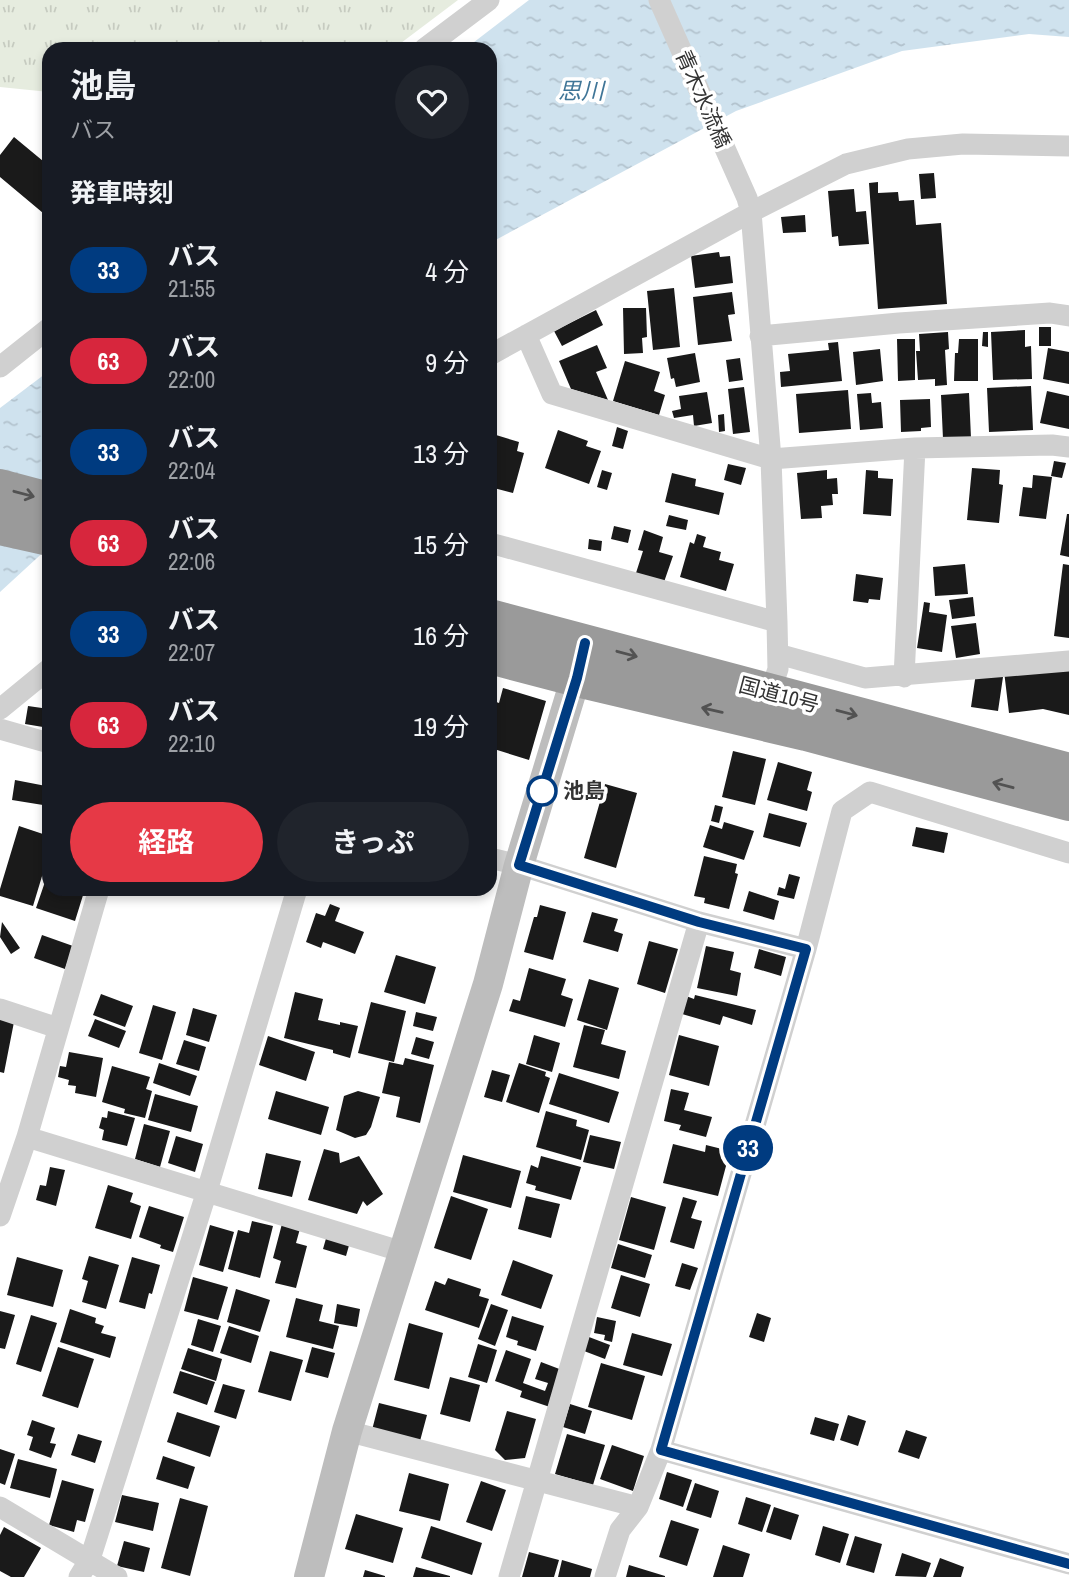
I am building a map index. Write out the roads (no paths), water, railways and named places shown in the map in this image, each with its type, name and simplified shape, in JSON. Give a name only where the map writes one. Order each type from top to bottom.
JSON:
[{"type":"highway","points":[[0,488],[42,499]]},
{"type":"highway","points":[[0,526],[42,535]]},
{"type":"highway","name":"国道10号","points":[[497,621],[581,661]]},
{"type":"highway","name":"国道10号","points":[[497,655],[581,661],[766,707],[1069,772]]},
{"type":"highway","name":"国道10号","points":[[766,707],[1069,802]]},
{"type":"street","points":[[433,42],[489,0]]},
{"type":"street","name":"青木水流橋","points":[[659,0],[749,205],[771,459],[777,622],[778,669],[766,707]]},
{"type":"street","points":[[497,351],[749,205],[846,164],[908,149],[963,144],[1069,146]]},
{"type":"street","points":[[760,336],[1050,313],[1069,316]]},
{"type":"street","points":[[0,367],[42,334]]},
{"type":"street","points":[[526,335],[552,394],[771,459],[915,448],[1052,445],[1069,447]]},
{"type":"street","points":[[904,677],[915,448]]},
{"type":"street","points":[[497,545],[777,622]]},
{"type":"street","points":[[778,654],[865,678],[1069,662]]},
{"type":"street","points":[[309,1577],[347,1431],[488,984],[519,865],[581,661]]},
{"type":"street","points":[[0,709],[42,675]]},
{"type":"street","points":[[0,729],[42,741]]},
{"type":"street","points":[[605,1577],[620,1530],[638,1507],[661,1450],[806,949],[842,811],[870,792],[1069,853]]},
{"type":"street","points":[[497,860],[699,922],[806,949]]},
{"type":"street","points":[[0,1216],[27,1137],[97,896]]},
{"type":"street","points":[[84,1568],[208,1191],[296,896]]},
{"type":"street","points":[[509,1577],[699,922]]},
{"type":"street","points":[[0,1009],[58,1028]]},
{"type":"street","points":[[27,1137],[403,1252]]},
{"type":"street","points":[[347,1431],[638,1507]]},
{"type":"street","points":[[661,1450],[1069,1564]]},
{"type":"street","points":[[0,1507],[84,1568],[117,1577]]},
{"type":"water","name":"思川","points":[[529,0],[1069,0],[1069,37],[1029,34],[902,51],[736,111],[497,239],[497,42],[474,42]]},
{"type":"water","points":[[42,376],[42,553],[0,592],[0,408]]},
{"type":"place","name":"池島","points":[[542,791]]}]
